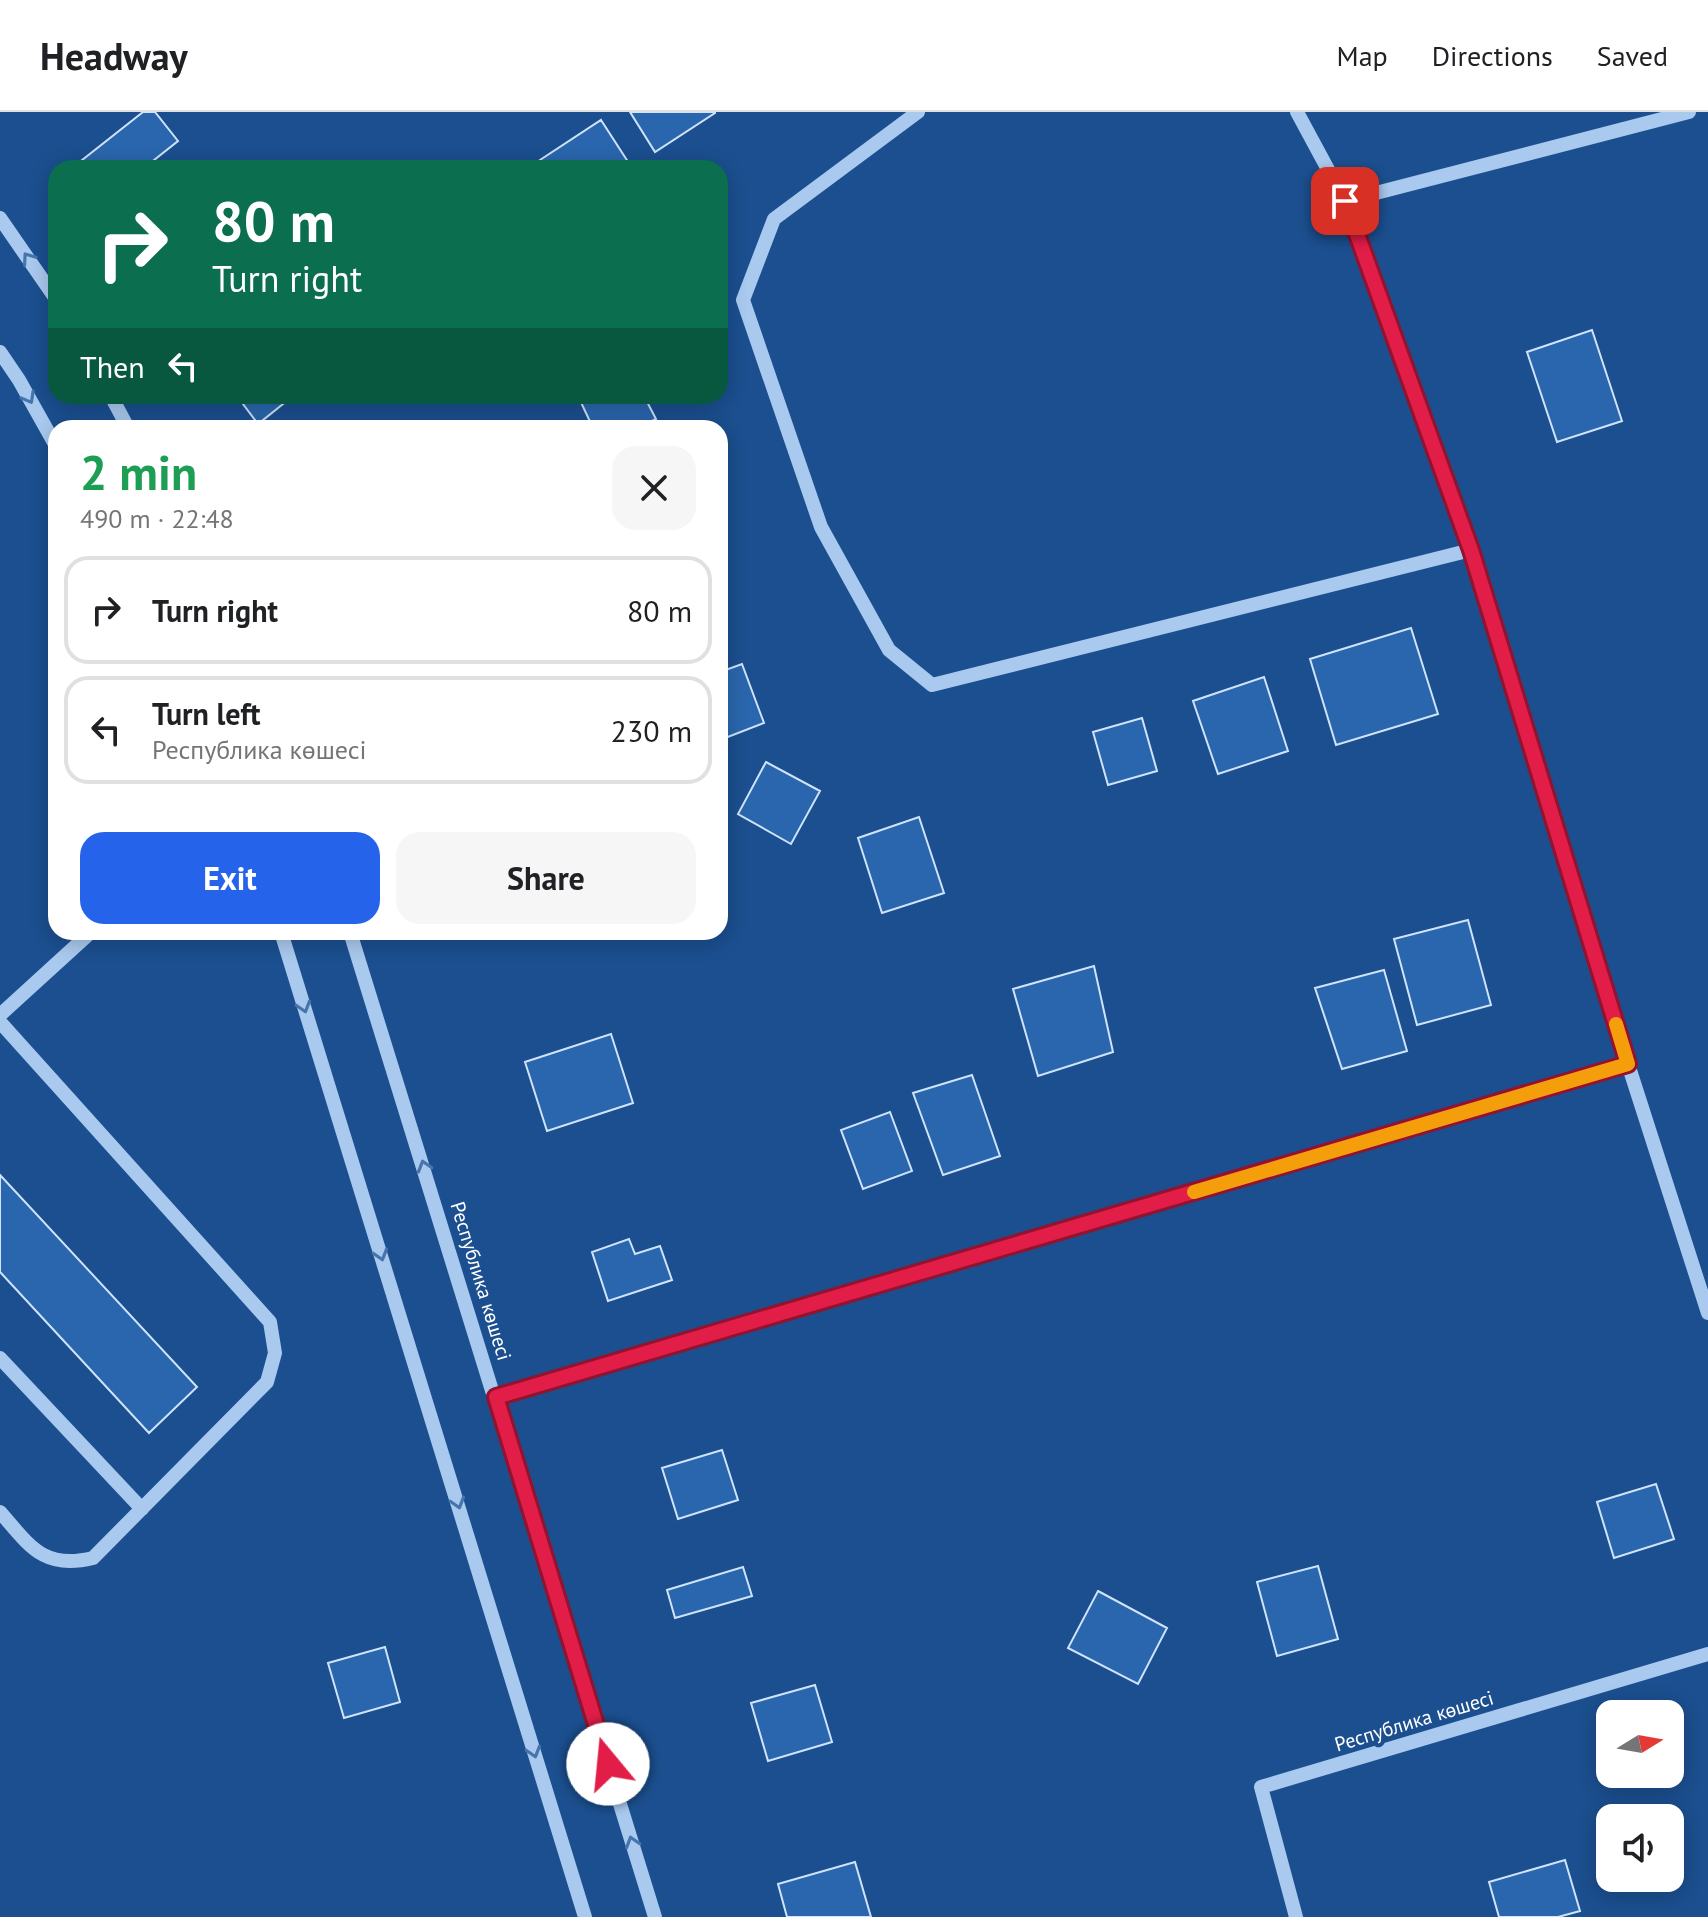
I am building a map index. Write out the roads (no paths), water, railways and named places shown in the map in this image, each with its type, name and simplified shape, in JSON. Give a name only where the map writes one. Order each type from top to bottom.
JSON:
[{"type":"street","points":[[918,112],[774,219],[743,300],[821,527],[889,650],[932,685],[1471,550]]},
{"type":"street","points":[[1297,112],[1345,201],[1471,550],[1628,1064],[1708,1313]]},
{"type":"street","points":[[1345,201],[1689,112]]},
{"type":"street","points":[[0,218],[48,287]]},
{"type":"street","points":[[0,352],[48,432]]},
{"type":"street","points":[[0,1015],[82,940]]},
{"type":"street","points":[[283,940],[585,1917]]},
{"type":"street","name":"Республика көшесі","points":[[353,940],[655,1917]]},
{"type":"street","points":[[0,1022],[270,1322],[275,1353],[267,1382],[93,1558],[69,1564],[36,1553],[0,1512]]},
{"type":"street","points":[[496,1397],[1628,1064]]},
{"type":"street","points":[[0,1358],[142,1509]]},
{"type":"street","name":"Республика көшесі","points":[[1296,1917],[1261,1787],[1708,1654]]}]
